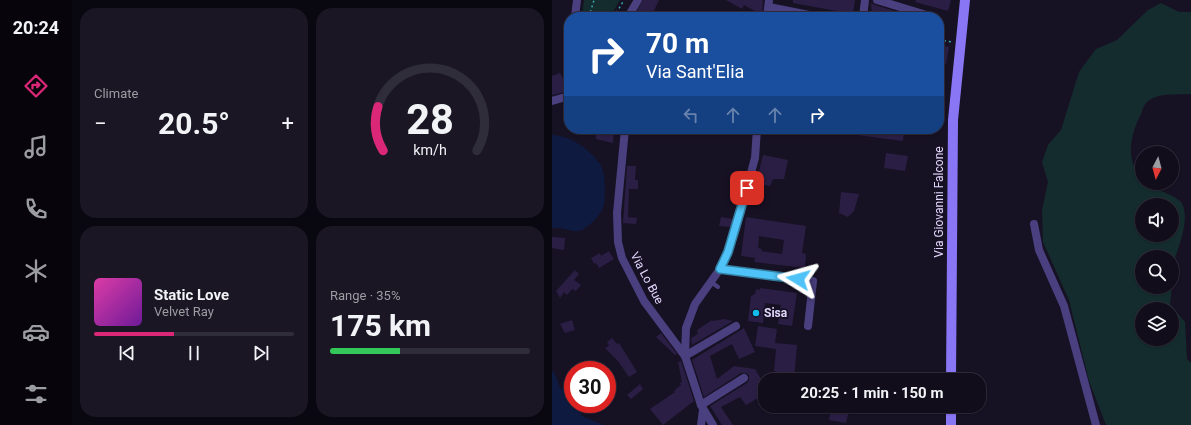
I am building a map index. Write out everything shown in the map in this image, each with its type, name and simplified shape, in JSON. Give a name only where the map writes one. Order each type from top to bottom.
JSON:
[{"type":"street","points":[[576,12],[577,0]]},
{"type":"street","points":[[631,12],[638,0]]},
{"type":"street","points":[[864,12],[865,0]]},
{"type":"street","points":[[877,0],[917,12]]},
{"type":"street","name":"Via Giovanni Falcone","points":[[951,373],[952,120],[965,0]]},
{"type":"street","points":[[767,12],[768,2],[802,12]]},
{"type":"street","points":[[552,101],[564,97]]},
{"type":"street","name":"Via Lo Bue","points":[[625,134],[617,213],[618,242],[622,258],[644,301],[685,356]]},
{"type":"street","points":[[713,425],[702,407],[685,356],[686,328],[695,304],[720,269],[728,252],[735,232],[755,158],[757,134]]},
{"type":"street","points":[[1034,224],[1038,250],[1064,306],[1096,425]]},
{"type":"street","points":[[720,269],[814,281],[808,326]]},
{"type":"street","points":[[685,356],[736,326]]},
{"type":"street","points":[[702,407],[744,378]]},
{"type":"street","points":[[701,425],[702,407]]},
{"type":"street","points":[[951,413],[951,425]]},
{"type":"lane","points":[[710,282],[718,288]]},
{"type":"path","points":[[590,12],[594,0]]},
{"type":"path","points":[[617,12],[624,0]]},
{"type":"path","points":[[944,41],[960,43]]},
{"type":"green space","points":[[584,0],[620,0],[613,12],[583,12]]},
{"type":"green space","points":[[1161,3],[1179,12],[1191,12],[1191,94],[1174,94],[1156,97],[1146,103],[1134,130],[1131,155],[1135,168],[1135,190],[1160,190],[1176,198],[1135,198],[1135,242],[1179,242],[1179,200],[1184,208],[1185,215],[1183,231],[1177,250],[1135,250],[1135,294],[1171,294],[1170,302],[1135,302],[1135,346],[1179,346],[1179,315],[1185,322],[1187,359],[1191,363],[1191,425],[1106,425],[1089,381],[1069,300],[1043,242],[1042,210],[1048,182],[1042,162],[1048,145],[1061,130],[1079,72],[1096,49],[1117,40],[1148,10]]},
{"type":"water","points":[[552,135],[565,137],[579,144],[596,158],[602,168],[605,192],[603,208],[594,221],[579,231],[552,228]]},
{"type":"water","points":[[552,370],[556,376],[560,388],[564,390],[564,413],[581,413],[582,416],[604,425],[552,425]]},
{"type":"building","points":[[643,0],[659,0],[653,12],[637,12]]},
{"type":"building","points":[[726,0],[763,1],[762,12],[757,12],[744,5],[742,9]]},
{"type":"building","points":[[793,0],[855,0],[853,12],[842,12],[793,3]]},
{"type":"building","points":[[916,0],[951,0],[948,11],[915,2]]},
{"type":"building","points":[[871,3],[898,12],[872,12]]},
{"type":"building","points":[[944,46],[949,47],[946,64],[944,64]]},
{"type":"building","points":[[560,73],[564,80],[564,92],[552,95],[552,76]]},
{"type":"building","points":[[596,134],[614,134],[613,143],[596,139]]},
{"type":"building","points":[[850,134],[904,134],[903,141]]},
{"type":"building","points":[[886,153],[908,156],[905,171],[884,168]]},
{"type":"building","points":[[763,155],[788,160],[784,179],[773,179],[770,186],[756,184]]},
{"type":"building","points":[[627,166],[636,166],[635,180],[638,180],[638,189],[629,189],[628,217],[637,218],[636,224],[623,223]]},
{"type":"building","points":[[841,192],[859,194],[854,211],[848,217],[839,213]]},
{"type":"building","points":[[721,217],[733,219],[731,227],[719,226]]},
{"type":"building","points":[[746,217],[806,226],[802,253],[806,254],[805,268],[754,262],[755,258],[741,256]],"holes":[[[759,236],[784,240],[782,254],[761,251],[762,249],[758,248]]]},
{"type":"building","points":[[552,237],[565,238],[564,250],[552,248]]},
{"type":"building","points":[[609,251],[614,259],[599,268],[596,263],[594,264],[591,258],[600,253],[601,256]]},
{"type":"building","points":[[575,270],[579,274],[574,280],[581,285],[576,291],[572,289],[567,295],[564,292],[560,298],[556,291]]},
{"type":"building","name":"Sisa","points":[[760,288],[797,293],[792,326],[778,324],[781,305],[765,303],[763,323],[748,321],[751,296],[755,294],[756,289],[760,290]]},
{"type":"building","points":[[724,319],[733,321],[692,345],[691,338],[698,334],[697,330],[712,320]]},
{"type":"building","points":[[572,320],[575,330],[565,333],[560,324]]},
{"type":"building","points":[[758,326],[777,329],[775,343],[797,345],[795,373],[778,373],[774,371],[776,349],[755,346]]},
{"type":"building","points":[[744,328],[755,352],[739,359],[732,344],[710,356],[717,379],[734,366],[755,369],[758,374],[758,398],[746,405],[740,397],[721,407],[733,425],[722,425],[710,406],[747,383],[749,380],[749,375],[746,373],[741,373],[704,397],[692,360]]},
{"type":"building","points":[[661,333],[677,354],[675,355],[656,337]]},
{"type":"building","points":[[612,338],[617,344],[619,343],[637,372],[629,377],[618,361],[605,348],[609,346],[607,342]]},
{"type":"building","points":[[681,361],[694,401],[663,425],[650,409],[675,392],[674,391],[681,385],[680,383],[682,382],[678,362]]},
{"type":"building","points":[[640,384],[643,389],[631,399],[627,395]]},
{"type":"building","points":[[830,413],[848,413],[846,423],[829,420]]},
{"type":"place","name":"Sisa","points":[[756,313]]},
{"type":"route","points":[[747,188],[735,232],[720,269],[798,279]]}]
